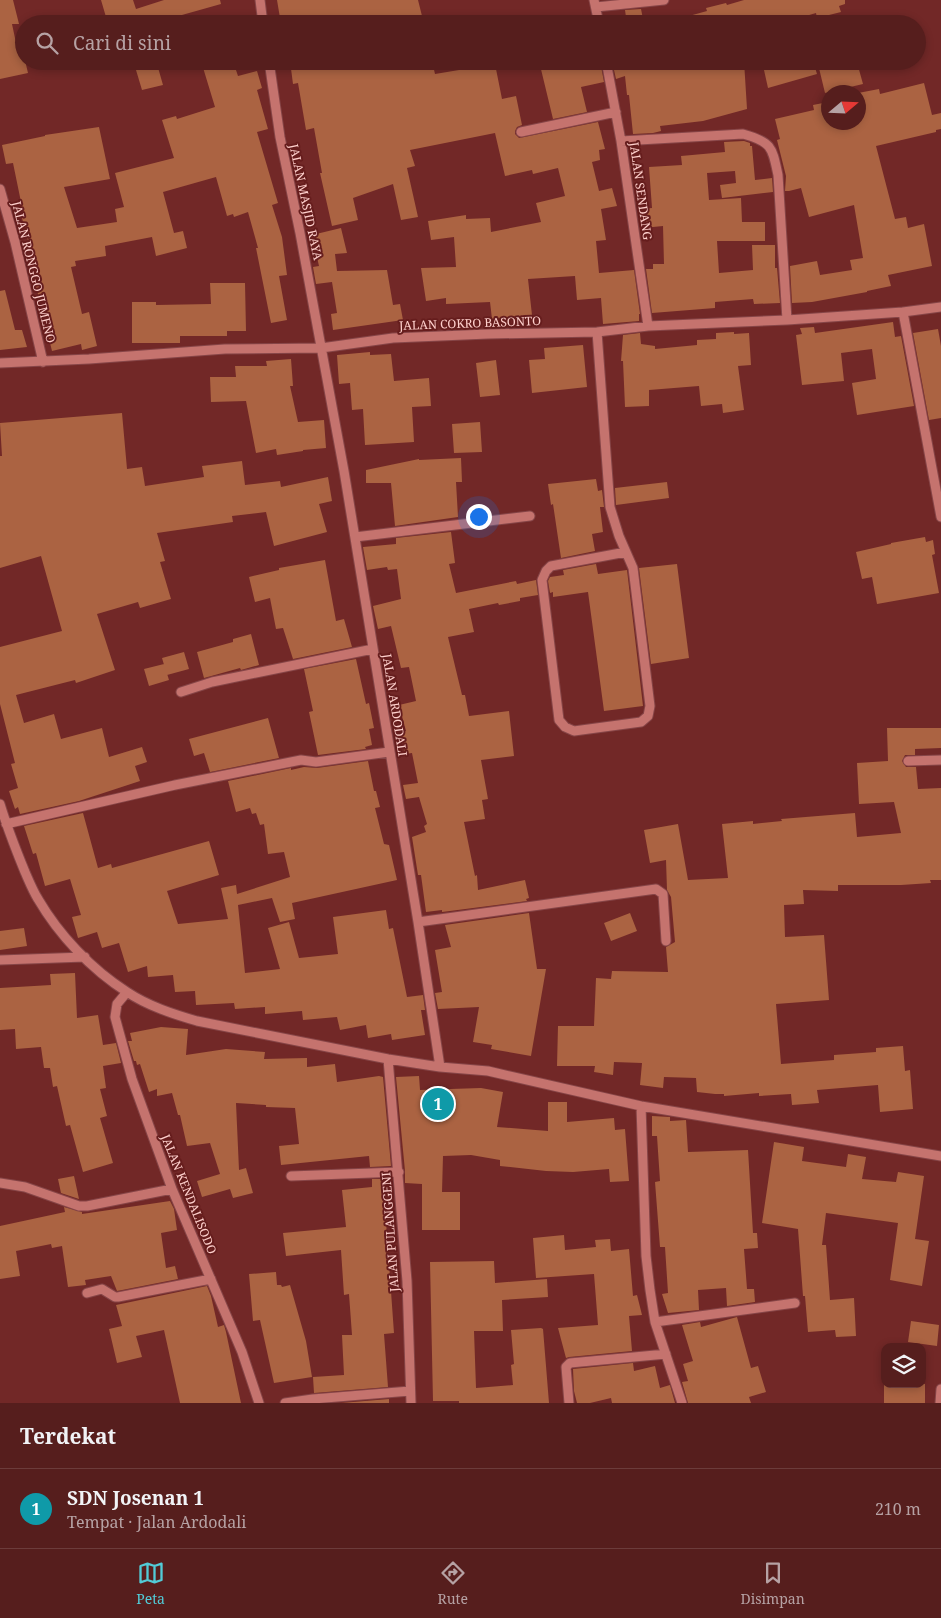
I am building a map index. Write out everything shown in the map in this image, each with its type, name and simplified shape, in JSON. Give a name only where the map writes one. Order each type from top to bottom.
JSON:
[{"type":"street","points":[[260,0],[262,15]]},
{"type":"street","points":[[595,3],[664,0]]},
{"type":"street","name":"JALAN MASJID RAYA","points":[[270,70],[280,138],[321,348]]},
{"type":"street","name":"JALAN SENDANG","points":[[608,70],[621,141],[648,326]]},
{"type":"street","points":[[522,132],[616,112]]},
{"type":"street","points":[[621,141],[743,134],[761,139],[770,147],[774,155],[778,175],[787,320]]},
{"type":"street","name":"JALAN RONGGO JUMENO","points":[[0,189],[15,242],[43,362]]},
{"type":"street","name":"JALAN COKRO BASONTO","points":[[0,363],[43,362],[225,349],[321,348],[393,338],[598,332],[648,326],[787,320],[903,312],[941,307]]},
{"type":"street","points":[[903,312],[941,518]]},
{"type":"street","points":[[598,332],[610,507],[619,536],[634,568],[650,706],[648,716],[641,722],[574,731],[566,727],[559,720],[542,580],[546,571],[551,566],[626,552]]},
{"type":"street","name":"JALAN ARDODALI","points":[[321,348],[355,537],[440,1067]]},
{"type":"street","points":[[355,537],[530,516]]},
{"type":"street","points":[[181,692],[212,682],[373,649]]},
{"type":"street","points":[[6,824],[175,785],[301,760],[316,762],[389,752]]},
{"type":"street","points":[[908,761],[941,760]]},
{"type":"street","points":[[0,804],[6,824],[36,898],[64,937],[84,957],[127,992],[148,1004],[175,1015],[388,1059],[488,1072],[641,1106],[941,1156]]},
{"type":"street","points":[[418,922],[656,889],[663,894],[666,942]]},
{"type":"street","points":[[0,960],[84,957]]},
{"type":"street","name":"JALAN KENDALISODO","points":[[127,992],[117,1004],[115,1017],[132,1079],[172,1189],[242,1352],[258,1403]]},
{"type":"street","name":"JALAN PULANGGENI","points":[[388,1059],[407,1281],[411,1403]]},
{"type":"street","points":[[641,1106],[646,1256],[655,1322],[682,1403]]},
{"type":"street","points":[[291,1176],[399,1172]]},
{"type":"street","points":[[0,1183],[25,1187],[79,1206],[172,1189]]},
{"type":"street","points":[[87,1293],[102,1289],[118,1298],[211,1279]]},
{"type":"street","points":[[655,1322],[795,1303]]},
{"type":"street","points":[[569,1403],[566,1367],[570,1363],[666,1354]]},
{"type":"street","points":[[940,1403],[941,1389]]},
{"type":"street","points":[[285,1403],[410,1391]]},
{"type":"building","points":[[0,0],[13,0],[17,15],[15,15],[15,24],[12,24],[15,38],[15,70],[27,70],[28,73],[0,79]]},
{"type":"building","points":[[101,0],[133,0],[136,9],[164,0],[220,0],[221,4],[182,15],[105,15]]},
{"type":"building","points":[[277,0],[418,0],[422,15],[280,15]]},
{"type":"building","points":[[744,0],[845,0],[845,4],[839,6],[841,12],[829,15],[816,15],[816,13],[809,15],[692,15],[707,11],[706,8],[726,3],[727,5]]},
{"type":"building","points":[[641,9],[642,15],[626,15],[625,10]]},
{"type":"building","points":[[136,70],[159,70],[163,85],[142,90]]},
{"type":"building","points":[[204,70],[236,70],[238,76],[257,71],[262,88],[257,90],[268,129],[257,132],[278,203],[272,205],[282,237],[287,275],[279,276],[287,320],[271,323],[256,248],[258,248],[248,212],[234,217],[233,214],[227,216],[216,177],[163,192],[174,233],[183,231],[187,248],[156,256],[152,237],[105,246],[106,256],[75,261],[76,266],[71,267],[82,314],[89,312],[97,346],[82,350],[81,344],[52,351],[35,282],[38,281],[18,203],[21,202],[13,163],[6,164],[2,145],[45,135],[99,127],[110,179],[64,187],[77,228],[117,222],[115,209],[124,207],[115,173],[174,158],[162,120],[176,116],[177,119],[215,107]]},
{"type":"building","points":[[291,70],[434,70],[435,74],[459,70],[496,70],[502,99],[516,96],[522,125],[517,127],[515,131],[519,138],[598,122],[605,149],[599,150],[600,160],[592,162],[599,191],[612,188],[617,206],[601,209],[606,240],[596,241],[599,273],[634,270],[640,314],[639,321],[603,324],[601,298],[577,300],[575,276],[528,279],[532,315],[492,319],[490,302],[446,304],[446,298],[426,301],[421,268],[456,267],[454,237],[431,240],[428,221],[466,215],[466,219],[490,218],[491,232],[541,222],[536,203],[565,196],[558,168],[533,174],[532,170],[505,176],[495,133],[410,150],[415,166],[407,168],[418,217],[401,220],[393,184],[353,198],[358,220],[332,226],[320,173],[322,173],[314,128],[306,130],[298,83],[293,84]]},
{"type":"building","points":[[541,70],[602,70],[604,82],[581,87],[587,112],[553,119]]},
{"type":"building","points":[[614,70],[745,70],[747,109],[703,121],[660,126],[661,131],[653,133],[633,134],[625,76],[616,79]]},
{"type":"building","points":[[764,70],[816,70],[817,74],[768,88]]},
{"type":"building","points":[[819,70],[859,70],[863,84],[823,85]]},
{"type":"building","points":[[924,83],[932,115],[941,113],[941,129],[936,130],[936,132],[876,146],[895,219],[906,217],[908,228],[924,224],[932,266],[888,275],[891,286],[812,302],[792,303],[790,266],[817,261],[820,275],[852,270],[850,260],[863,258],[854,205],[809,217],[801,188],[785,191],[786,176],[777,140],[780,139],[775,119],[814,110],[813,105],[821,103],[821,130],[866,130],[866,91],[879,89],[880,94]]},
{"type":"building","points":[[744,141],[752,146],[755,180],[772,178],[773,192],[722,198],[720,185],[736,183],[735,171],[707,173],[709,200],[741,198],[742,222],[765,222],[765,241],[717,241],[719,273],[753,270],[752,245],[775,245],[775,268],[777,268],[780,303],[754,304],[753,299],[715,302],[715,308],[652,313],[646,269],[653,269],[653,264],[664,264],[663,226],[643,228],[640,209],[652,208],[649,167],[682,165],[681,156],[725,152],[724,142]]},
{"type":"building","points":[[341,228],[347,253],[335,254],[337,271],[387,270],[393,305],[400,304],[403,320],[333,330],[331,314],[337,313],[332,282],[316,284],[313,267],[319,266],[312,235]]},
{"type":"building","points":[[210,283],[245,283],[246,331],[227,331],[227,336],[180,336],[180,343],[132,343],[132,302],[156,302],[156,305],[211,304]]},
{"type":"building","points":[[5,290],[15,330],[22,330],[27,347],[0,350],[0,291]]},
{"type":"building","points":[[893,322],[895,337],[901,336],[914,406],[857,415],[852,383],[876,379],[872,349],[841,353],[844,381],[802,385],[796,335],[802,334],[800,328],[814,327],[815,333]]},
{"type":"building","points":[[938,329],[941,346],[941,418],[929,420],[913,333]]},
{"type":"building","points":[[734,332],[734,334],[749,333],[751,365],[738,366],[744,410],[723,413],[722,404],[701,406],[699,386],[649,390],[649,406],[625,407],[623,361],[621,361],[623,335],[640,333],[641,344],[655,346],[655,349],[697,345],[697,340],[716,339],[716,333]]},
{"type":"building","points":[[583,345],[587,387],[532,393],[529,360],[545,359],[544,348]]},
{"type":"building","points":[[370,352],[370,355],[391,354],[394,381],[429,378],[431,406],[412,407],[414,442],[365,445],[363,409],[352,410],[350,383],[339,384],[337,355]]},
{"type":"building","points":[[291,359],[293,386],[290,386],[298,422],[324,420],[326,448],[277,455],[276,449],[256,453],[246,401],[211,402],[210,377],[236,377],[235,366],[267,366],[266,361]]},
{"type":"building","points":[[496,360],[500,395],[480,397],[476,363]]},
{"type":"building","points":[[122,413],[127,469],[142,467],[145,486],[204,477],[202,466],[242,461],[245,485],[280,481],[281,487],[328,477],[332,501],[319,504],[327,532],[274,546],[266,512],[232,516],[233,522],[157,533],[165,561],[160,562],[171,599],[140,608],[138,602],[97,614],[115,670],[76,683],[75,680],[16,695],[24,723],[54,714],[61,739],[102,728],[109,757],[142,747],[147,762],[135,766],[140,781],[79,801],[20,814],[18,807],[15,809],[9,791],[18,788],[11,764],[15,763],[0,704],[0,647],[62,631],[41,556],[0,568],[0,456],[2,456],[0,423]]},
{"type":"building","points":[[480,422],[482,452],[454,453],[452,424]]},
{"type":"building","points":[[461,458],[462,482],[456,482],[458,517],[395,526],[391,483],[366,483],[366,470],[419,459]]},
{"type":"building","points":[[596,479],[598,491],[602,490],[604,507],[600,507],[603,532],[592,534],[595,551],[561,558],[548,484]]},
{"type":"building","points":[[667,482],[669,498],[616,505],[615,488]]},
{"type":"building","points":[[451,532],[455,563],[449,564],[456,593],[516,581],[517,584],[536,580],[538,595],[520,598],[520,601],[469,609],[474,632],[448,637],[462,695],[465,695],[469,716],[509,711],[514,756],[481,760],[488,799],[482,800],[485,819],[464,822],[475,876],[477,875],[478,890],[525,880],[529,898],[526,899],[527,901],[442,912],[442,910],[426,912],[421,875],[418,875],[412,837],[426,832],[424,826],[427,824],[419,797],[406,799],[403,785],[418,783],[412,753],[405,754],[400,732],[406,731],[399,705],[416,701],[409,667],[401,668],[391,626],[378,629],[373,606],[401,599],[397,569],[388,570],[387,567],[367,570],[363,547],[396,544],[396,538]]},
{"type":"building","points":[[925,537],[926,542],[933,540],[935,554],[932,555],[939,593],[877,604],[872,577],[862,579],[856,552]]},
{"type":"building","points":[[325,560],[336,621],[344,619],[352,647],[293,659],[283,628],[276,629],[270,598],[255,602],[249,577],[279,570],[279,568]]},
{"type":"building","points":[[596,564],[598,574],[627,570],[643,706],[604,711],[588,592],[553,597],[553,592],[550,593],[548,581],[550,577],[564,575],[563,570]]},
{"type":"building","points":[[677,564],[689,658],[651,664],[639,568]]},
{"type":"building","points":[[251,634],[259,665],[204,678],[197,652],[233,642],[233,639]]},
{"type":"building","points":[[184,652],[189,669],[167,675],[162,658]]},
{"type":"building","points":[[356,659],[366,704],[369,703],[374,728],[369,729],[372,745],[365,747],[366,749],[318,755],[309,712],[313,711],[304,669]]},
{"type":"building","points":[[164,664],[169,680],[149,686],[144,669]]},
{"type":"building","points":[[268,718],[279,758],[210,772],[204,753],[194,756],[189,739]]},
{"type":"building","points":[[887,728],[941,728],[941,748],[915,749],[915,755],[905,755],[902,761],[906,767],[916,767],[918,789],[941,788],[941,880],[930,880],[931,883],[901,885],[838,885],[838,891],[803,890],[804,904],[784,905],[785,937],[824,935],[829,1000],[776,1004],[781,1064],[834,1060],[834,1055],[876,1052],[876,1048],[903,1046],[905,1071],[910,1070],[913,1109],[880,1112],[878,1085],[817,1090],[819,1103],[792,1105],[791,1094],[759,1096],[759,1093],[724,1096],[724,1094],[697,1092],[696,1078],[664,1077],[663,1088],[640,1085],[642,1063],[614,1062],[613,1075],[594,1072],[595,1066],[557,1066],[558,1026],[594,1026],[596,978],[611,979],[612,971],[668,972],[666,947],[675,942],[671,897],[667,890],[666,860],[650,863],[644,830],[678,824],[688,880],[728,878],[722,824],[753,821],[753,824],[782,821],[781,819],[855,813],[857,837],[901,833],[894,802],[859,804],[857,763],[888,761]]},
{"type":"building","points":[[368,761],[374,791],[376,791],[380,807],[375,808],[384,844],[389,845],[397,880],[292,903],[295,919],[280,922],[272,898],[238,905],[245,973],[280,969],[268,928],[289,922],[299,958],[338,954],[333,917],[386,910],[389,929],[393,928],[407,997],[423,995],[425,1010],[421,1010],[425,1035],[392,1040],[391,1034],[368,1038],[366,1025],[340,1030],[337,1017],[303,1020],[302,1011],[265,1014],[265,1007],[235,1009],[234,1003],[196,1005],[195,991],[175,992],[173,975],[148,977],[147,966],[128,972],[119,943],[102,948],[97,932],[78,938],[72,917],[81,915],[70,879],[45,886],[36,853],[33,854],[24,826],[83,813],[98,868],[111,864],[112,868],[209,841],[219,875],[167,891],[178,924],[228,919],[221,888],[236,885],[237,894],[290,877],[284,852],[268,854],[264,824],[260,825],[256,813],[252,814],[250,808],[236,812],[228,781],[291,768],[291,770],[304,767],[317,768]]},
{"type":"building","points":[[529,913],[537,969],[546,969],[531,1056],[491,1049],[492,1045],[473,1042],[479,1007],[438,1009],[435,993],[442,992],[435,950],[451,947],[445,925]]},
{"type":"building","points":[[630,913],[637,931],[611,941],[604,923]]},
{"type":"building","points":[[24,928],[27,946],[0,950],[0,931]]},
{"type":"building","points":[[75,973],[77,1018],[98,1015],[103,1045],[116,1043],[121,1063],[103,1066],[106,1088],[100,1089],[107,1116],[100,1118],[113,1163],[83,1172],[70,1125],[66,1126],[57,1086],[53,1087],[50,1068],[44,1068],[41,1047],[16,1049],[15,1029],[0,1030],[0,988],[51,985],[50,974]]},
{"type":"building","points":[[161,1027],[188,1029],[186,1055],[226,1049],[265,1052],[264,1059],[307,1058],[307,1067],[335,1064],[337,1082],[383,1077],[391,1166],[370,1167],[369,1156],[281,1165],[279,1146],[299,1144],[295,1108],[236,1103],[239,1170],[246,1168],[253,1193],[233,1198],[230,1189],[202,1197],[197,1181],[220,1174],[210,1143],[187,1146],[180,1115],[178,1115],[172,1093],[157,1096],[157,1089],[149,1092],[140,1064],[137,1065],[136,1061],[134,1061],[128,1041],[132,1041],[130,1033]]},
{"type":"building","points":[[419,1076],[420,1090],[481,1088],[503,1092],[497,1127],[548,1131],[548,1102],[567,1102],[567,1122],[614,1118],[615,1130],[625,1129],[629,1181],[610,1182],[609,1169],[573,1172],[546,1171],[500,1166],[500,1160],[471,1155],[443,1156],[442,1192],[460,1192],[460,1230],[422,1230],[422,1184],[405,1183],[396,1077]]},
{"type":"building","points":[[652,1116],[670,1117],[670,1121],[686,1120],[688,1152],[748,1150],[753,1233],[757,1233],[758,1248],[744,1249],[747,1289],[754,1289],[755,1302],[727,1306],[726,1288],[698,1290],[699,1310],[668,1313],[662,1294],[668,1293],[665,1247],[660,1247],[655,1182],[660,1181],[657,1136],[652,1136]]},
{"type":"building","points":[[774,1142],[804,1147],[802,1161],[846,1167],[848,1154],[866,1157],[862,1179],[896,1182],[898,1172],[924,1176],[915,1239],[929,1241],[922,1286],[890,1280],[898,1223],[826,1213],[822,1245],[826,1245],[830,1300],[854,1298],[856,1336],[836,1337],[835,1330],[808,1332],[798,1229],[762,1223]]},
{"type":"building","points":[[74,1176],[79,1199],[61,1193],[58,1179]]},
{"type":"building","points":[[372,1179],[392,1179],[392,1183],[390,1182],[393,1221],[386,1222],[394,1333],[384,1334],[388,1387],[314,1393],[313,1377],[344,1375],[342,1335],[352,1335],[349,1294],[344,1295],[341,1250],[286,1256],[283,1233],[346,1227],[342,1190],[372,1187]]},
{"type":"building","points":[[170,1201],[174,1209],[177,1230],[161,1233],[166,1268],[175,1266],[178,1279],[117,1291],[111,1276],[85,1280],[86,1285],[68,1287],[62,1246],[52,1248],[51,1244],[16,1251],[20,1276],[0,1279],[0,1226],[65,1212],[64,1207],[82,1212],[82,1214]]},
{"type":"building","points":[[564,1235],[565,1250],[596,1247],[595,1240],[610,1239],[611,1251],[629,1249],[633,1296],[637,1295],[642,1315],[629,1316],[632,1351],[566,1358],[558,1328],[598,1325],[594,1274],[536,1278],[533,1238]]},
{"type":"building","points":[[494,1261],[495,1283],[547,1279],[548,1297],[502,1300],[503,1331],[474,1331],[476,1388],[513,1385],[511,1365],[514,1364],[511,1330],[541,1328],[543,1329],[549,1403],[459,1403],[459,1401],[433,1401],[430,1262]]},
{"type":"building","points":[[276,1272],[277,1285],[282,1287],[290,1285],[306,1341],[312,1377],[274,1383],[260,1320],[253,1321],[249,1274]]},
{"type":"building","points":[[207,1286],[218,1327],[224,1325],[241,1403],[180,1403],[164,1330],[136,1336],[142,1357],[117,1363],[109,1329],[122,1326],[116,1305]]},
{"type":"building","points":[[737,1317],[751,1368],[758,1366],[766,1392],[749,1397],[751,1403],[688,1403],[682,1382],[688,1381],[683,1364],[693,1361],[682,1325],[700,1322],[701,1327]]},
{"type":"building","points":[[911,1321],[939,1325],[937,1346],[908,1342]]},
{"type":"building","points":[[633,1363],[634,1371],[655,1366],[660,1388],[670,1385],[675,1403],[612,1403],[611,1398],[590,1403],[577,1403],[574,1391],[573,1369]]},
{"type":"building","points":[[884,1388],[925,1388],[925,1403],[884,1403]]},
{"type":"building","points":[[389,1399],[389,1403],[341,1403]]},
{"type":"place","name":"SDN Josenan 1","points":[[438,1104]]}]
